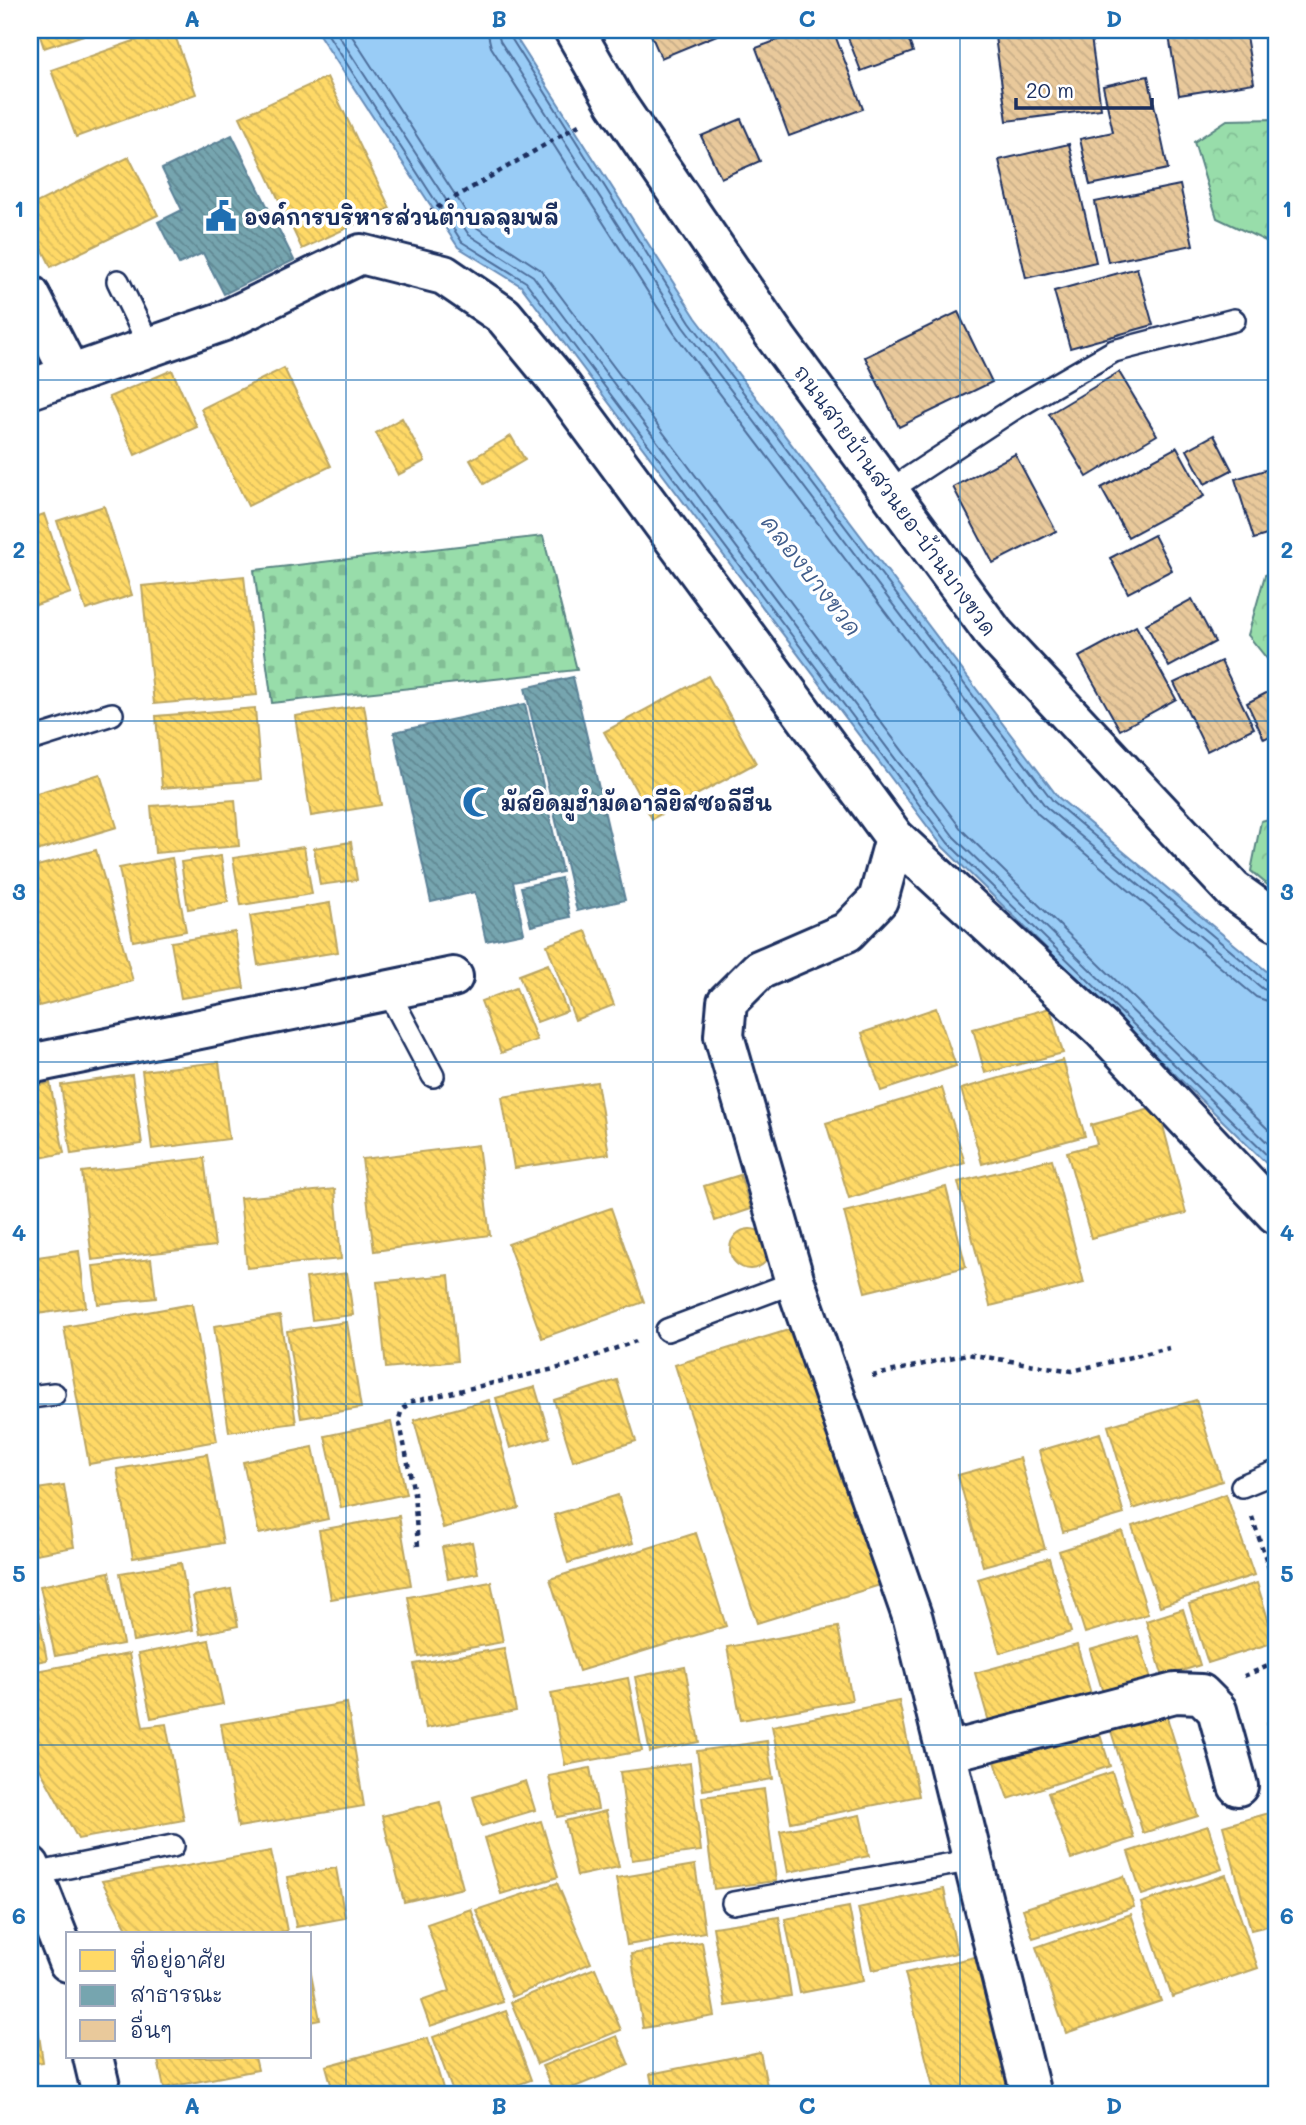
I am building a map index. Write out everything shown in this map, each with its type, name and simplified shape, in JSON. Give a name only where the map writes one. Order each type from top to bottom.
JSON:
[{"type":"street","name":"ถนนสายบ้านสวนยอ-บ้านบางขวด","points":[[574,30],[616,103],[777,339],[890,489],[994,634],[1233,890],[1276,921]]},
{"type":"street","points":[[30,389],[224,321],[361,254],[444,275],[504,316],[556,379],[895,838],[1102,1029],[1276,1214]]},
{"type":"street","points":[[30,295],[70,373]]},
{"type":"street","points":[[895,838],[878,900],[846,932],[759,970],[727,1002],[724,1036],[795,1282],[913,1619],[1031,2095]]},
{"type":"street","points":[[30,1064],[453,977]]},
{"type":"street","points":[[948,1752],[1175,1693],[1201,1694],[1217,1710],[1238,1786]]},
{"type":"street","points":[[32,1870],[66,1957]]},
{"type":"street","points":[[93,2058],[102,2095]]},
{"type":"lane","points":[[118,281],[150,346]]},
{"type":"lane","points":[[890,489],[1012,410],[1114,351],[1234,320]]},
{"type":"lane","points":[[30,740],[112,714]]},
{"type":"lane","points":[[388,991],[433,1076]]},
{"type":"lane","points":[[667,1330],[795,1282]]},
{"type":"lane","points":[[30,1397],[54,1394]]},
{"type":"lane","points":[[1242,1486],[1276,1472]]},
{"type":"lane","points":[[32,1870],[173,1846]]},
{"type":"lane","points":[[733,1903],[974,1860]]},
{"type":"path","points":[[422,216],[588,120]]},
{"type":"path","points":[[418,1546],[414,1493],[399,1419],[401,1409],[411,1402],[567,1366],[667,1330]]},
{"type":"path","points":[[831,1389],[911,1365],[967,1354],[1072,1371],[1169,1348]]},
{"type":"path","points":[[1242,1486],[1276,1589]]},
{"type":"green space","points":[[1276,119],[1276,246],[1217,218],[1194,142],[1227,120]]},
{"type":"green space","points":[[543,536],[577,670],[272,703],[254,570]]},
{"type":"green space","points":[[1276,571],[1276,670],[1248,635],[1265,575]]},
{"type":"green space","points":[[1276,817],[1276,892],[1251,871],[1261,821]]},
{"type":"water","name":"คลองบางขวด","points":[[316,30],[511,30],[696,318],[1058,797],[1276,979],[1276,1173],[943,847],[521,286],[458,247]]},
{"type":"building: ที่อยู่อาศัย","points":[[38,30],[99,30],[44,48]]},
{"type":"building: ที่อยู่อาศัย","points":[[165,30],[173,30],[196,94],[76,137],[51,70]]},
{"type":"building: ที่อยู่อาศัย","points":[[327,77],[390,208],[302,249],[240,117]]},
{"type":"building: ที่อยู่อาศัย","points":[[129,157],[158,215],[51,267],[30,223],[30,206]]},
{"type":"building: ที่อยู่อาศัย","points":[[284,368],[331,466],[248,506],[201,409]]},
{"type":"building: ที่อยู่อาศัย","points":[[172,370],[197,427],[135,455],[109,397]]},
{"type":"building: ที่อยู่อาศัย","points":[[402,418],[425,461],[398,475],[376,433]]},
{"type":"building: ที่อยู่อาศัย","points":[[511,436],[525,460],[484,484],[470,460]]},
{"type":"building: ที่อยู่อาศัย","points":[[104,506],[132,595],[86,610],[57,521]]},
{"type":"building: ที่อยู่อาศัย","points":[[44,514],[71,593],[30,607],[30,519]]},
{"type":"building: ที่อยู่อาศัย","points":[[244,576],[257,695],[154,704],[142,586]]},
{"type":"building: ที่อยู่อาศัย","points":[[708,676],[756,763],[652,819],[604,732]]},
{"type":"building: ที่อยู่อาศัย","points":[[364,705],[381,805],[311,816],[295,716]]},
{"type":"building: ที่อยู่อาศัย","points":[[255,708],[261,780],[162,788],[156,716]]},
{"type":"building: ที่อยู่อาศัย","points":[[100,774],[117,827],[30,853],[30,795]]},
{"type":"building: ที่อยู่อาศัย","points":[[235,800],[239,846],[155,853],[151,806]]},
{"type":"building: ที่อยู่อาศัย","points":[[351,842],[357,880],[320,885],[314,848]]},
{"type":"building: ที่อยู่อาศัย","points":[[304,847],[312,894],[241,905],[233,858]]},
{"type":"building: ที่อยู่อาศัย","points":[[96,850],[133,981],[39,1006],[30,972],[30,868]]},
{"type":"building: ที่อยู่อาศัย","points":[[221,856],[228,902],[188,909],[181,862]]},
{"type":"building: ที่อยู่อาศัย","points":[[172,858],[186,931],[133,941],[119,868]]},
{"type":"building: ที่อยู่อาศัย","points":[[330,903],[338,952],[258,965],[250,916]]},
{"type":"building: ที่อยู่อาศัย","points":[[586,931],[614,1005],[575,1020],[547,945]]},
{"type":"building: ที่อยู่อาศัย","points":[[235,932],[244,988],[181,998],[171,942]]},
{"type":"building: ที่อยู่อาศัย","points":[[548,964],[567,1011],[537,1022],[519,975]]},
{"type":"building: ที่อยู่อาศัย","points":[[516,988],[537,1040],[501,1053],[481,1001]]},
{"type":"building: ที่อยู่อาศัย","points":[[936,1008],[956,1066],[881,1091],[862,1033]]},
{"type":"building: ที่อยู่อาศัย","points":[[1050,1008],[1063,1053],[985,1073],[973,1029]]},
{"type":"building: ที่อยู่อาศัย","points":[[1063,1060],[1085,1136],[982,1164],[961,1089]]},
{"type":"building: ที่อยู่อาศัย","points":[[219,1062],[229,1139],[152,1149],[142,1071]]},
{"type":"building: ที่อยู่อาศัย","points":[[132,1075],[142,1144],[71,1154],[61,1085]]},
{"type":"building: ที่อยู่อาศัย","points":[[597,1082],[609,1154],[514,1168],[502,1097]]},
{"type":"building: ที่อยู่อาศัย","points":[[50,1083],[64,1153],[30,1160],[30,1087]]},
{"type":"building: ที่อยู่อาศัย","points":[[942,1088],[965,1163],[849,1198],[826,1123]]},
{"type":"building: ที่อยู่อาศัย","points":[[1158,1107],[1186,1213],[1091,1238],[1067,1152],[1097,1144],[1091,1125]]},
{"type":"building: ที่อยู่อาศัย","points":[[478,1145],[490,1235],[374,1251],[362,1159]]},
{"type":"building: ที่อยู่อาศัย","points":[[204,1158],[215,1246],[92,1260],[82,1172]]},
{"type":"building: ที่อยู่อาศัย","points":[[1052,1159],[1084,1283],[990,1306],[958,1182]]},
{"type":"building: ที่อยู่อาศัย","points":[[740,1175],[751,1209],[715,1221],[704,1186]]},
{"type":"building: ที่อยู่อาศัย","points":[[946,1187],[966,1267],[865,1292],[844,1212]]},
{"type":"building: ที่อยู่อาศัย","points":[[335,1189],[341,1259],[247,1268],[240,1198]]},
{"type":"building: ที่อยู่อาศัย","points":[[611,1208],[644,1302],[542,1338],[508,1244]]},
{"type":"building: ที่อยู่อาศัย","points":[[750,1229],[764,1235],[770,1249],[764,1263],[750,1269],[736,1263],[730,1249],[736,1235]]},
{"type":"building: ที่อยู่อาศัย","points":[[79,1251],[86,1307],[30,1315],[30,1258]]},
{"type":"building: ที่อยู่อาศัย","points":[[151,1259],[156,1298],[98,1304],[93,1266]]},
{"type":"building: ที่อยู่อาศัย","points":[[347,1273],[353,1315],[312,1320],[306,1278]]},
{"type":"building: ที่อยู่อาศัย","points":[[449,1275],[457,1361],[386,1368],[377,1282]]},
{"type":"building: ที่อยู่อาศัย","points":[[192,1304],[217,1441],[89,1464],[64,1327]]},
{"type":"building: ที่อยู่อาศัย","points":[[280,1316],[296,1423],[229,1432],[214,1326]]},
{"type":"building: ที่อยู่อาศัย","points":[[347,1322],[361,1408],[301,1418],[287,1331]]},
{"type":"building: ที่อยู่อาศัย","points":[[798,1327],[880,1585],[757,1623],[675,1365]]},
{"type":"building: ที่อยู่อาศัย","points":[[617,1380],[636,1441],[573,1461],[554,1400]]},
{"type":"building: ที่อยู่อาศัย","points":[[535,1387],[550,1437],[510,1448],[496,1398]]},
{"type":"building: ที่อยู่อาศัย","points":[[489,1400],[519,1508],[443,1528],[414,1420]]},
{"type":"building: ที่อยู่อาศัย","points":[[1196,1400],[1222,1481],[1133,1509],[1108,1426]]},
{"type":"building: ที่อยู่อาศัย","points":[[391,1422],[406,1494],[341,1508],[325,1436]]},
{"type":"building: ที่อยู่อาศัย","points":[[1100,1433],[1124,1514],[1063,1532],[1039,1451]]},
{"type":"building: ที่อยู่อาศัย","points":[[313,1447],[328,1519],[259,1534],[243,1462]]},
{"type":"building: ที่อยู่อาศัย","points":[[207,1454],[223,1543],[133,1558],[117,1469]]},
{"type":"building: ที่อยู่อาศัย","points":[[1020,1458],[1045,1549],[983,1566],[958,1475]]},
{"type":"building: ที่อยู่อาศัย","points":[[64,1485],[74,1547],[30,1555],[30,1490]]},
{"type":"building: ที่อยู่อาศัย","points":[[1226,1494],[1254,1575],[1160,1606],[1132,1526]]},
{"type":"building: ที่อยู่อาศัย","points":[[618,1495],[633,1543],[568,1563],[554,1515]]},
{"type":"building: ที่อยู่อาศัย","points":[[399,1516],[411,1585],[331,1599],[319,1530]]},
{"type":"building: ที่อยู่อาศัย","points":[[1122,1531],[1148,1614],[1085,1633],[1059,1551]]},
{"type":"building: ที่อยู่อาศัย","points":[[696,1533],[726,1626],[579,1671],[550,1579]]},
{"type":"building: ที่อยู่อาศัย","points":[[472,1542],[478,1573],[448,1579],[442,1547]]},
{"type":"building: ที่อยู่อาศัย","points":[[1049,1558],[1071,1632],[1000,1653],[978,1579]]},
{"type":"building: ที่อยู่อาศัย","points":[[181,1563],[193,1630],[133,1641],[120,1573]]},
{"type":"building: ที่อยู่อาศัย","points":[[109,1572],[123,1644],[55,1656],[40,1586]]},
{"type":"building: ที่อยู่อาศัย","points":[[491,1582],[503,1642],[419,1657],[408,1597]]},
{"type":"building: ที่อยู่อาศัย","points":[[1257,1583],[1275,1642],[1208,1663],[1189,1604]]},
{"type":"building: ที่อยู่อาศัย","points":[[30,1586],[33,1586],[47,1660],[30,1663]]},
{"type":"building: ที่อยู่อาศัย","points":[[231,1589],[238,1626],[200,1634],[193,1596]]},
{"type":"building: ที่อยู่อาศัย","points":[[1183,1609],[1200,1665],[1163,1677],[1146,1621]]},
{"type":"building: ที่อยู่อาศัย","points":[[838,1627],[852,1700],[741,1720],[727,1647]]},
{"type":"building: ที่อยู่อาศัย","points":[[1138,1636],[1152,1682],[1104,1696],[1090,1650]]},
{"type":"building: ที่อยู่อาศัย","points":[[209,1640],[223,1704],[151,1718],[138,1654]]},
{"type":"building: ที่อยู่อาศัย","points":[[1077,1645],[1093,1701],[991,1729],[975,1673]]},
{"type":"building: ที่อยู่อาศัย","points":[[504,1648],[516,1711],[426,1728],[414,1664]]},
{"type":"building: ที่อยู่อาศัย","points":[[129,1654],[143,1727],[166,1724],[184,1820],[78,1839],[30,1751],[30,1672]]},
{"type":"building: ที่อยู่อาศัย","points":[[685,1667],[699,1742],[650,1752],[635,1677]]},
{"type":"building: ที่อยู่อาศัย","points":[[628,1678],[642,1751],[565,1765],[551,1693]]},
{"type":"building: ที่อยู่อาศัย","points":[[899,1701],[919,1796],[791,1822],[772,1726]]},
{"type":"building: ที่อยู่อาศัย","points":[[347,1703],[364,1806],[238,1827],[221,1724]]},
{"type":"building: ที่อยู่อาศัย","points":[[1165,1711],[1198,1816],[1143,1833],[1110,1728]]},
{"type":"building: ที่อยู่อาศัย","points":[[1276,1720],[1276,1756],[1267,1723]]},
{"type":"building: ที่อยู่อาศัย","points":[[1096,1722],[1110,1766],[1008,1799],[993,1756]]},
{"type":"building: ที่อยู่อาศัย","points":[[767,1741],[773,1779],[703,1790],[697,1751]]},
{"type":"building: ที่อยู่อาศัย","points":[[690,1763],[701,1851],[632,1860],[620,1772]]},
{"type":"building: ที่อยู่อาศัย","points":[[590,1768],[598,1809],[557,1817],[549,1776]]},
{"type":"building: ที่อยู่อาศัย","points":[[1112,1772],[1134,1838],[1071,1859],[1048,1793]]},
{"type":"building: ที่อยู่อาศัย","points":[[526,1781],[535,1810],[482,1826],[473,1797]]},
{"type":"building: ที่อยู่อาศัย","points":[[764,1789],[776,1881],[714,1889],[702,1797]]},
{"type":"building: ที่อยู่อาศัย","points":[[440,1802],[463,1888],[404,1902],[382,1816]]},
{"type":"building: ที่อยู่อาศัย","points":[[606,1811],[619,1867],[577,1876],[565,1821]]},
{"type":"building: ที่อยู่อาศัย","points":[[1276,1811],[1276,1924],[1251,1930],[1223,1826]]},
{"type":"building: ที่อยู่อาศัย","points":[[860,1815],[869,1856],[788,1872],[780,1831]]},
{"type":"building: ที่อยู่อาศัย","points":[[541,1821],[558,1877],[501,1894],[484,1838]]},
{"type":"building: ที่อยู่อาศัย","points":[[1208,1826],[1222,1869],[1142,1895],[1128,1852]]},
{"type":"building: ที่อยู่อาศัย","points":[[271,1851],[287,1931],[129,1932],[102,1881]]},
{"type":"building: ที่อยู่อาศัย","points":[[695,1865],[705,1932],[627,1945],[616,1878]]},
{"type":"building: ที่อยู่อาศัย","points":[[336,1868],[345,1918],[296,1927],[287,1877]]},
{"type":"building: ที่อยู่อาศัย","points":[[1226,1875],[1258,1968],[1172,1997],[1141,1903]]},
{"type":"building: ที่อยู่อาศัย","points":[[1124,1876],[1134,1907],[1033,1938],[1023,1909]]},
{"type":"building: ที่อยู่อาศัย","points":[[557,1883],[591,1963],[512,1997],[476,1910]]},
{"type":"building: ที่อยู่อาศัย","points":[[944,1889],[957,1953],[872,1970],[858,1908]]},
{"type":"building: ที่อยู่อาศัย","points":[[849,1907],[863,1981],[800,1993],[785,1919]]},
{"type":"building: ที่อยู่อาศัย","points":[[471,1909],[503,2002],[430,2026],[421,2001],[450,1991],[427,1924]]},
{"type":"building: ที่อยู่อาศัย","points":[[1131,1914],[1161,2001],[1066,2033],[1036,1947]]},
{"type":"building: ที่อยู่อาศัย","points":[[779,1917],[791,1996],[726,2006],[713,1927]]},
{"type":"building: ที่อยู่อาศัย","points":[[702,1942],[715,2016],[643,2028],[631,1954]]},
{"type":"building: ที่อยู่อาศัย","points":[[975,1957],[1009,2095],[935,2095],[905,1973]]},
{"type":"building: ที่อยู่อาศัย","points":[[595,1968],[621,2030],[537,2064],[511,2002]]},
{"type":"building: ที่อยู่อาศัย","points":[[30,1974],[43,2062],[30,2064]]},
{"type":"building: ที่อยู่อาศัย","points":[[312,1979],[320,2020],[312,2022]]},
{"type":"building: ที่อยู่อาศัย","points":[[506,2011],[531,2080],[489,2095],[454,2095],[433,2037]]},
{"type":"building: ที่อยู่อาศัย","points":[[617,2036],[629,2065],[555,2095],[542,2066]]},
{"type":"building: ที่อยู่อาศัย","points":[[428,2038],[445,2095],[334,2095],[326,2066]]},
{"type":"building: ที่อยู่อาศัย","points":[[760,2052],[769,2095],[654,2095],[650,2074]]},
{"type":"building: ที่อยู่อาศัย","points":[[255,2058],[258,2070],[164,2088],[158,2060]]},
{"type":"building: สาธารณะ","name":"องค์การบริหารส่วนตำบลลุมพลี","points":[[232,135],[294,260],[224,294],[203,253],[179,264],[158,222],[182,210],[162,169]]},
{"type":"building: สาธารณะ","points":[[573,677],[625,900],[577,911],[525,688]]},
{"type":"building: สาธารณะ","name":"มัสยิดมูฮำมัดอาลียิสซอลีฮีน","points":[[525,704],[562,872],[513,882],[524,933],[486,941],[475,892],[431,902],[394,732]]},
{"type":"building: สาธารณะ","points":[[561,878],[570,917],[531,926],[521,887]]},
{"type":"building: อื่นๆ","points":[[649,30],[729,30],[661,58]]},
{"type":"building: อื่นๆ","points":[[805,30],[833,30],[863,109],[789,136],[756,48]]},
{"type":"building: อื่นๆ","points":[[845,30],[905,30],[913,52],[861,71]]},
{"type":"building: อื่นๆ","points":[[994,30],[1090,30],[1101,109],[1007,121]]},
{"type":"building: อื่นๆ","points":[[1168,30],[1245,30],[1254,83],[1179,95]]},
{"type":"building: อื่นๆ","points":[[1148,76],[1168,169],[1090,185],[1080,139],[1113,132],[1103,86]]},
{"type":"building: อื่นๆ","points":[[741,119],[760,161],[721,178],[701,136]]},
{"type":"building: อื่นๆ","points":[[1069,144],[1096,262],[1026,278],[999,160]]},
{"type":"building: อื่นๆ","points":[[1180,185],[1193,245],[1108,262],[1095,202]]},
{"type":"building: อื่นๆ","points":[[1137,268],[1153,325],[1070,348],[1054,291]]},
{"type":"building: อื่นๆ","points":[[958,312],[992,382],[899,427],[865,357]]},
{"type":"building: อื่นๆ","points":[[1119,372],[1157,435],[1087,477],[1049,414]]},
{"type":"building: อื่นๆ","points":[[1214,435],[1232,470],[1205,484],[1187,450]]},
{"type":"building: อื่นๆ","points":[[1177,447],[1204,496],[1128,537],[1101,488]]},
{"type":"building: อื่นๆ","points":[[1015,454],[1056,531],[993,563],[953,487]]},
{"type":"building: อื่นๆ","points":[[1275,467],[1276,532],[1254,539],[1235,479]]},
{"type":"building: อื่นๆ","points":[[1154,535],[1172,570],[1128,593],[1110,558]]},
{"type":"building: อื่นๆ","points":[[1192,599],[1215,642],[1169,667],[1146,624]]},
{"type":"building: อื่นๆ","points":[[1136,626],[1176,699],[1120,730],[1079,657]]},
{"type":"building: อื่นๆ","points":[[1221,661],[1254,728],[1207,751],[1174,683]]},
{"type":"building: อื่นๆ","points":[[1276,688],[1276,733],[1264,739],[1247,703]]},
{"type":"place","name":"องค์การบริหารส่วนตำบลลุมพลี","points":[[221,216]]},
{"type":"place","name":"มัสยิดมูฮำมัดอาลียิสซอลีฮีน","points":[[478,802]]}]
